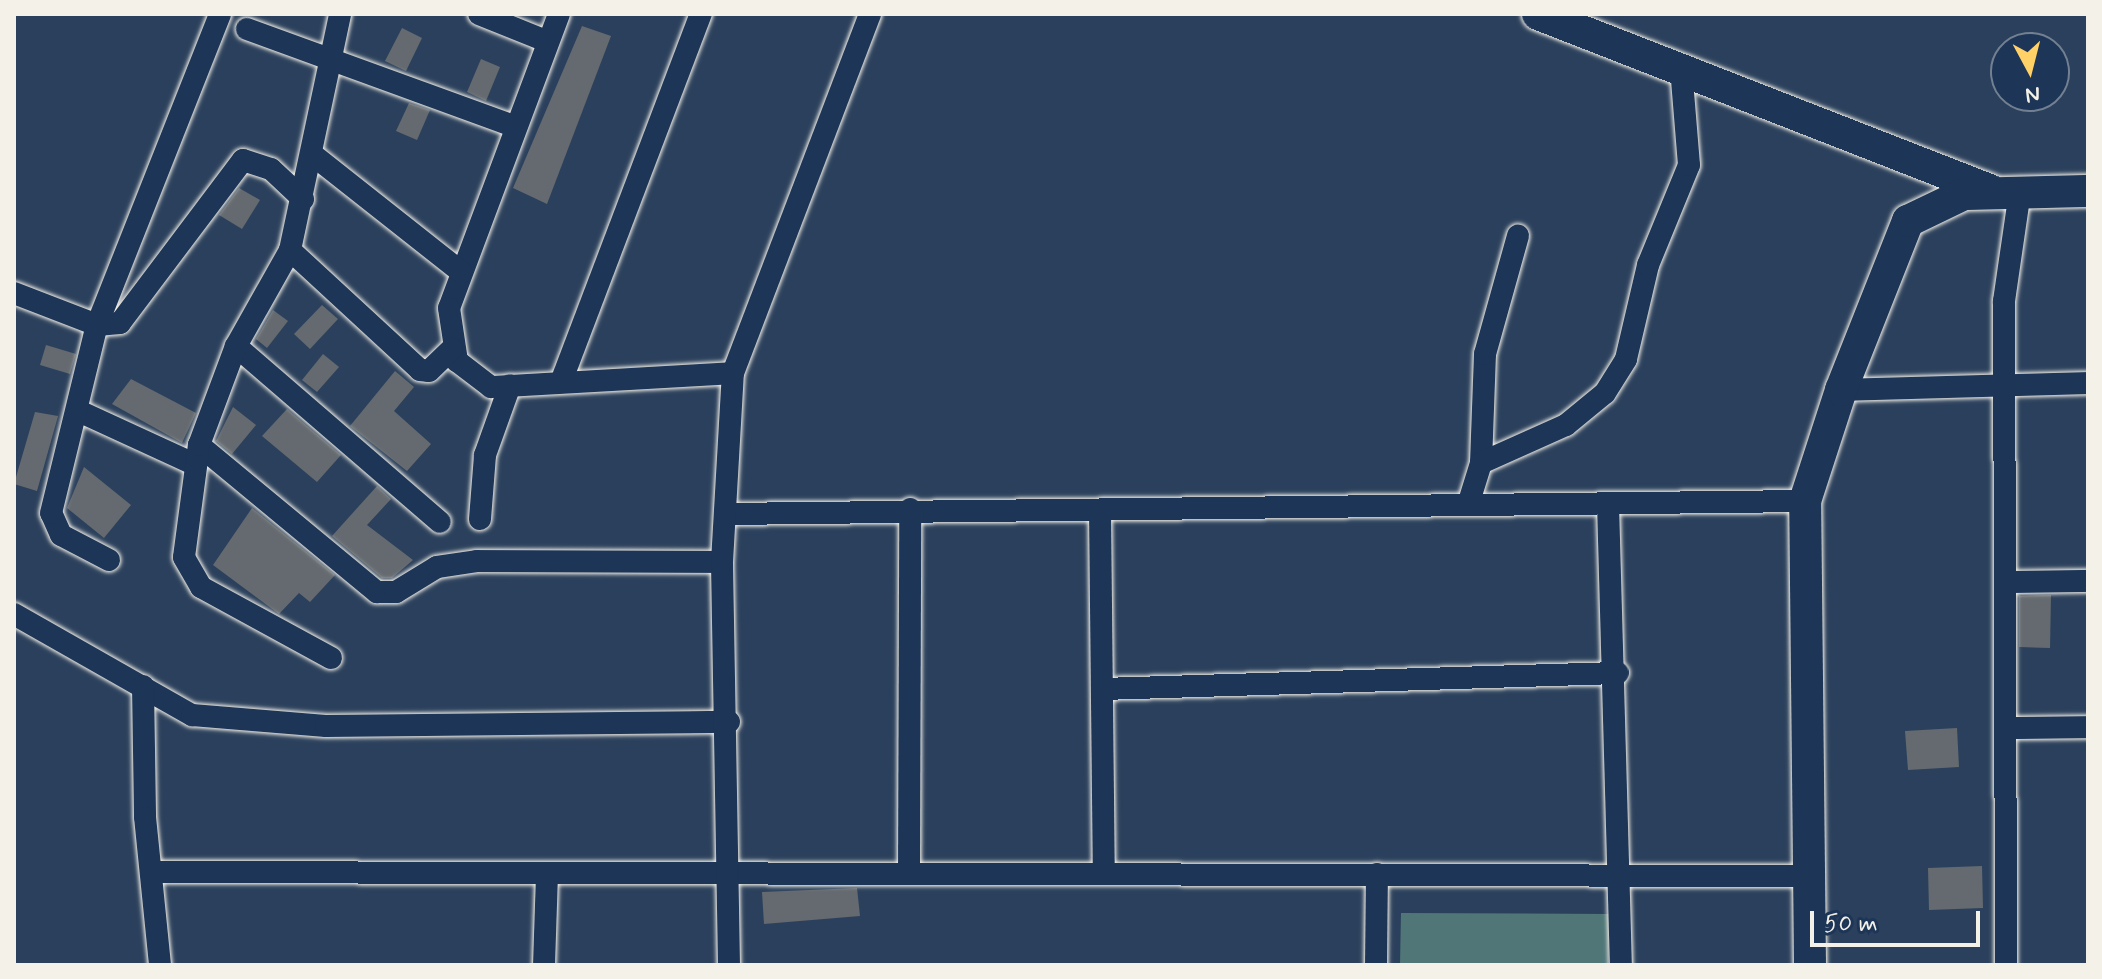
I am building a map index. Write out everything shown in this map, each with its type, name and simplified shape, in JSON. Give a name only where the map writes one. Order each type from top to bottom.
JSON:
[{"type":"street","points":[[109,560],[53,523],[81,412],[97,325],[220,14]]},
{"type":"street","points":[[331,658],[201,587],[189,572],[184,557],[197,454],[236,346],[290,250],[313,155],[328,59],[340,14]]},
{"type":"street","points":[[479,14],[546,41]]},
{"type":"street","points":[[559,14],[514,126],[449,308],[452,349],[474,379],[510,385],[733,373]]},
{"type":"street","points":[[561,382],[701,14]]},
{"type":"street","points":[[729,965],[729,722],[722,562],[733,373],[870,14]]},
{"type":"street","points":[[1538,14],[2006,191]]},
{"type":"street","points":[[247,29],[514,126]]},
{"type":"street","points":[[1481,463],[1566,425],[1605,393],[1626,359],[1648,265],[1689,165],[1681,68]]},
{"type":"street","points":[[313,155],[461,272]]},
{"type":"street","points":[[14,293],[97,325],[130,317],[243,160],[271,169],[303,199]]},
{"type":"street","points":[[2006,191],[2004,301],[2009,728],[2006,965]]},
{"type":"street","points":[[1810,965],[1805,501],[1841,390],[1908,221],[1941,199],[2006,191],[2088,191]]},
{"type":"street","points":[[1468,505],[1481,463],[1485,354],[1518,236]]},
{"type":"street","points":[[290,250],[420,370],[429,371],[452,349]]},
{"type":"street","points":[[236,346],[440,522]]},
{"type":"street","points":[[1841,390],[2088,383]]},
{"type":"street","points":[[480,519],[485,455],[510,385]]},
{"type":"street","points":[[81,412],[197,454],[377,592],[396,592],[456,563],[722,562]]},
{"type":"street","points":[[726,514],[910,509],[1100,510],[1805,501]]},
{"type":"street","points":[[1608,504],[1618,673],[1621,965]]},
{"type":"street","points":[[909,873],[910,509]]},
{"type":"street","points":[[1100,510],[1104,873]]},
{"type":"street","points":[[2006,582],[2088,581]]},
{"type":"street","points":[[14,614],[192,715],[326,726],[729,722]]},
{"type":"street","points":[[1102,689],[1618,673]]},
{"type":"street","points":[[143,686],[160,965]]},
{"type":"street","points":[[2009,728],[2088,727]]},
{"type":"street","points":[[152,872],[1377,874],[1622,881],[1811,876]]},
{"type":"street","points":[[544,965],[547,874]]},
{"type":"street","points":[[1376,965],[1377,874]]},
{"type":"green space","points":[[1401,913],[1609,914],[1608,965],[1400,965]]},
{"type":"building","points":[[582,26],[611,36],[547,204],[513,188]]},
{"type":"building","points":[[402,28],[422,38],[406,71],[385,61]]},
{"type":"building","points":[[481,59],[500,67],[486,101],[467,92]]},
{"type":"building","points":[[409,103],[430,110],[417,140],[396,131]]},
{"type":"building","points":[[239,188],[260,200],[242,229],[219,215]]},
{"type":"building","points":[[322,305],[338,319],[310,349],[294,334]]},
{"type":"building","points":[[273,310],[288,321],[267,348],[256,339]]},
{"type":"building","points":[[46,345],[76,354],[70,374],[40,365]]},
{"type":"building","points":[[323,354],[339,367],[317,392],[302,380]]},
{"type":"building","points":[[395,371],[414,387],[394,411],[431,444],[407,471],[350,426]]},
{"type":"building","points":[[131,379],[196,413],[182,443],[112,404]]},
{"type":"building","points":[[233,407],[256,425],[232,454],[216,441]]},
{"type":"building","points":[[287,409],[341,455],[317,482],[262,436]]},
{"type":"building","points":[[35,412],[58,416],[37,491],[14,484]]},
{"type":"building","points":[[84,467],[131,505],[104,538],[67,508]]},
{"type":"building","points":[[377,486],[391,499],[367,525],[413,560],[392,578],[382,578],[332,536]]},
{"type":"building","points":[[252,508],[335,575],[310,602],[299,593],[279,614],[213,565]]},
{"type":"building","points":[[2051,595],[2050,648],[2019,647],[2019,596]]},
{"type":"building","points":[[1957,728],[1959,767],[1908,770],[1905,731]]},
{"type":"building","points":[[1982,866],[1983,908],[1929,910],[1928,868]]},
{"type":"building","points":[[857,888],[860,916],[764,924],[762,892]]}]
